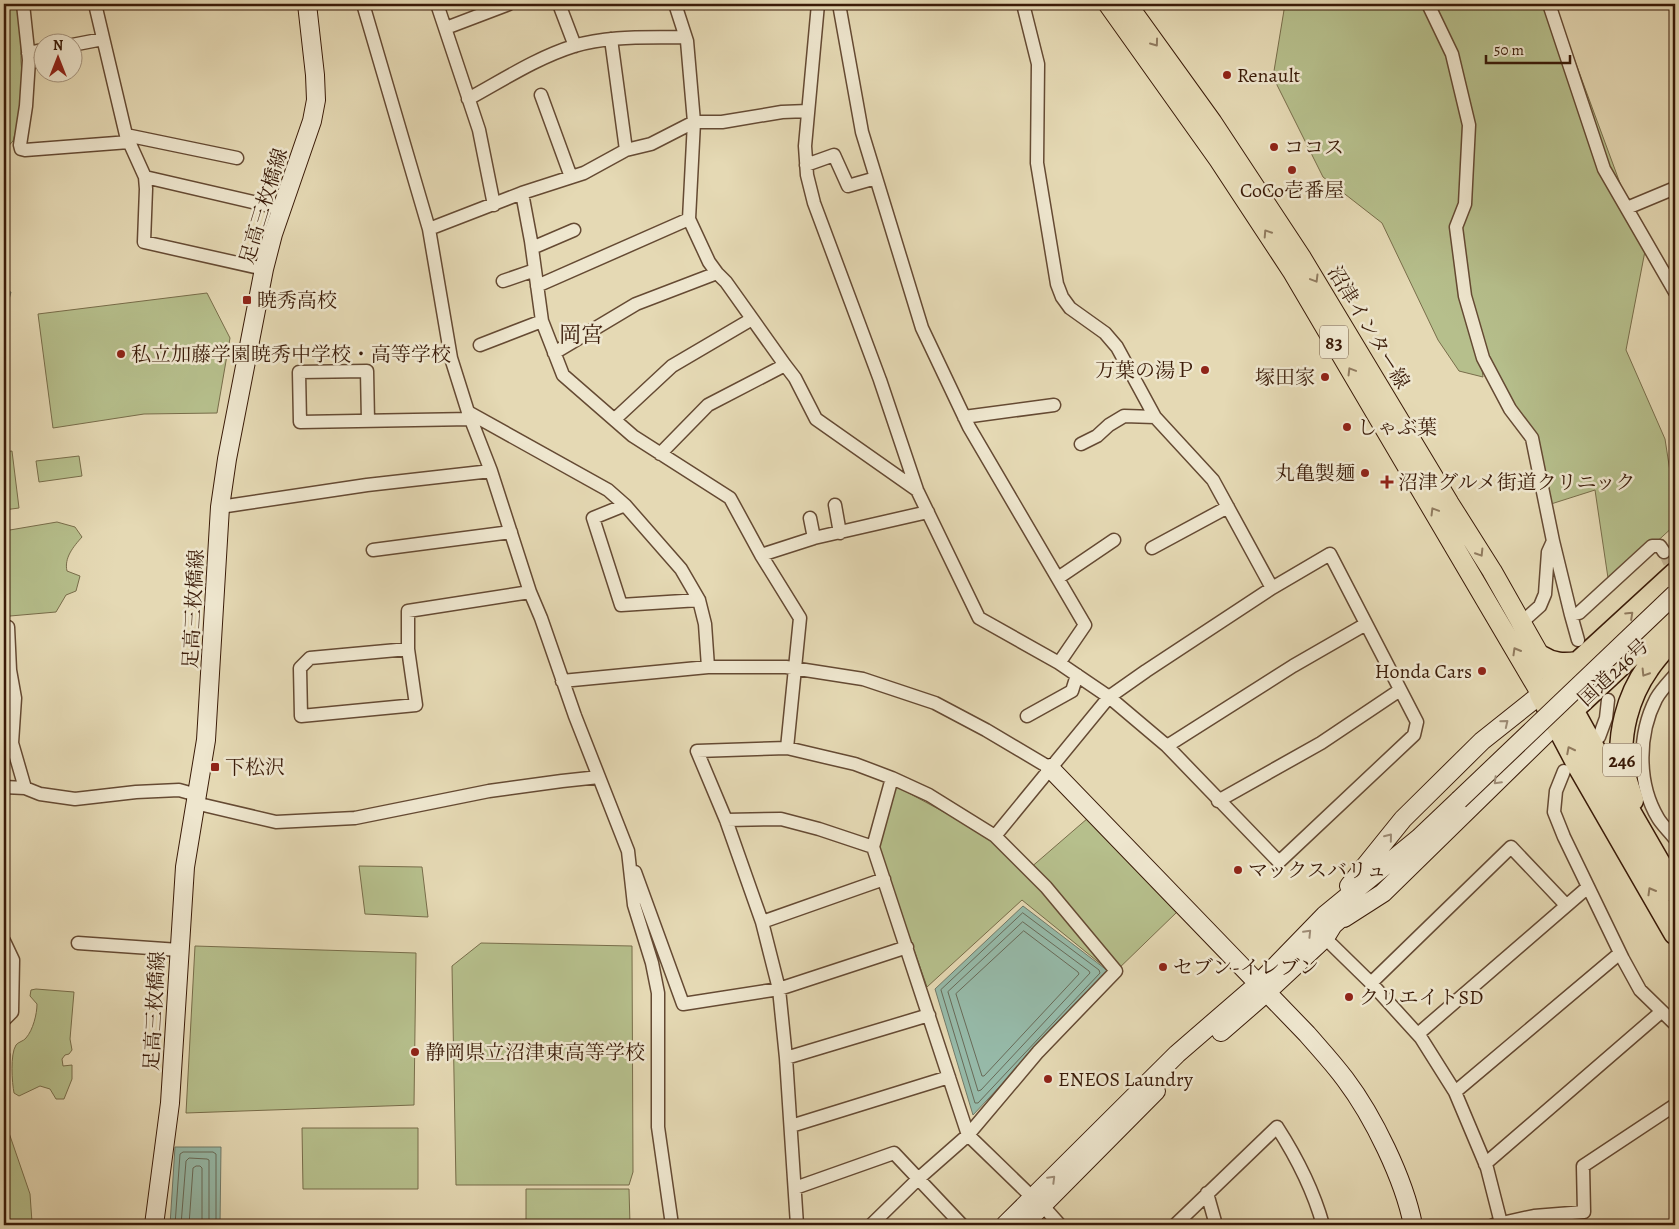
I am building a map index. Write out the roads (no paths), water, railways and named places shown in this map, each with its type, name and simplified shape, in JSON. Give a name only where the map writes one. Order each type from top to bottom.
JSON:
[{"type":"highway","name":"国道246号","points":[[1675,574],[1578,663],[1547,688],[1564,716],[1607,773],[1675,890]]},
{"type":"highway","name":"国道246号","points":[[1564,716],[1675,614]]},
{"type":"highway","name":"246","points":[[1675,635],[1648,668],[1638,685],[1624,722],[1622,745],[1623,770],[1632,800],[1675,890]]},
{"type":"highway","points":[[1541,657],[1548,662],[1557,664],[1578,663]]},
{"type":"highway","name":"国道246号","points":[[1564,716],[1580,768],[1675,933]]},
{"type":"main road","name":"沼津インター線","points":[[1108,4],[1218,160],[1292,271],[1547,688]]},
{"type":"main road","name":"沼津インター線","points":[[1127,4],[1212,122],[1301,257],[1444,495],[1492,571],[1541,657],[1547,688]]},
{"type":"street","points":[[23,4],[28,52],[26,106],[20,145],[22,149],[127,139],[236,158]]},
{"type":"street","points":[[95,4],[127,139],[145,177],[144,242],[264,269]]},
{"type":"street","name":"足高三枚橋線","points":[[154,1225],[170,1103],[185,868],[206,740],[220,506],[227,459],[264,269],[273,234],[312,121],[316,100],[307,4]]},
{"type":"street","points":[[363,4],[429,229],[451,358],[562,682],[628,851],[683,1004],[779,989],[907,947]]},
{"type":"street","points":[[437,4],[479,130],[494,205]]},
{"type":"street","points":[[446,28],[509,4]]},
{"type":"street","points":[[558,4],[575,46]]},
{"type":"street","points":[[675,4],[685,37],[694,122],[689,220],[709,262],[726,282],[795,378],[816,419],[917,490]]},
{"type":"street","points":[[818,4],[805,146],[806,165],[814,203],[880,380],[917,490],[979,618],[1059,663],[1109,697],[1167,746],[1218,801],[1279,862],[1414,735],[1417,722],[1330,554],[1272,588],[1146,670],[1109,697],[995,836]]},
{"type":"street","points":[[839,4],[862,132],[922,328],[969,427],[1085,625],[1059,663]]},
{"type":"street","points":[[1024,4],[1038,64],[1037,163],[1057,284],[1062,297],[1070,308],[1105,333],[1117,347],[1155,417],[1213,480],[1272,588]]},
{"type":"street","points":[[1428,4],[1452,54],[1469,125],[1465,204],[1456,227],[1466,296],[1483,358],[1510,409],[1532,438],[1553,541],[1578,640]]},
{"type":"street","points":[[1549,4],[1604,169],[1675,292]]},
{"type":"street","points":[[468,99],[539,60],[575,46],[611,39],[685,37]]},
{"type":"street","points":[[82,42],[103,39]]},
{"type":"street","points":[[611,39],[626,150]]},
{"type":"street","points":[[28,52],[32,51]]},
{"type":"street","points":[[541,95],[571,177]]},
{"type":"street","points":[[429,229],[522,193],[584,173],[626,150],[651,144],[694,122],[722,122],[782,112],[808,111]]},
{"type":"street","points":[[806,165],[834,155],[848,186],[876,178]]},
{"type":"street","points":[[145,177],[282,208]]},
{"type":"street","points":[[1627,208],[1675,188]]},
{"type":"street","points":[[522,193],[542,321],[563,375],[633,436],[730,498],[761,555],[800,618],[787,748]]},
{"type":"street","points":[[538,286],[689,220]]},
{"type":"street","points":[[532,248],[574,230]]},
{"type":"street","points":[[503,281],[535,270]]},
{"type":"street","points":[[554,354],[636,304],[717,273]]},
{"type":"street","points":[[615,419],[672,366],[752,319]]},
{"type":"street","points":[[480,345],[542,321]]},
{"type":"street","points":[[660,454],[708,405],[785,366]]},
{"type":"street","points":[[368,420],[367,371],[299,372],[300,422],[368,420],[470,415],[608,490],[625,505],[681,569],[699,600],[705,624],[708,667]]},
{"type":"street","points":[[964,417],[1054,405]]},
{"type":"street","points":[[1081,444],[1097,436],[1109,425],[1124,416],[1155,417]]},
{"type":"street","points":[[220,506],[367,485],[491,471]]},
{"type":"street","points":[[625,505],[593,518],[621,605],[699,600]]},
{"type":"street","points":[[835,505],[840,533]]},
{"type":"street","points":[[1152,548],[1228,507]]},
{"type":"street","points":[[761,555],[814,538],[928,512]]},
{"type":"street","points":[[810,518],[814,538]]},
{"type":"street","points":[[373,550],[510,532]]},
{"type":"street","points":[[1058,578],[1114,540]]},
{"type":"street","points":[[1521,623],[1540,606],[1545,594],[1548,552],[1553,541]]},
{"type":"street","points":[[1571,615],[1579,613],[1652,546],[1660,546],[1664,552]]},
{"type":"street","points":[[408,649],[310,658],[300,668],[301,716],[416,705],[408,649],[408,611],[530,592]]},
{"type":"street","points":[[1005,1225],[1038,1202],[1327,926],[1381,881],[1419,838],[1675,594]]},
{"type":"street","points":[[1167,746],[1293,666],[1366,624]]},
{"type":"street","points":[[8,627],[10,670],[15,698],[12,743],[25,788]]},
{"type":"street","points":[[562,682],[708,667],[786,667],[863,679],[935,703],[986,730],[1050,768],[1308,1034],[1346,1080],[1371,1119],[1394,1167],[1413,1225]]},
{"type":"street","points":[[1027,716],[1072,691],[1077,675]]},
{"type":"street","points":[[1675,675],[1657,698],[1648,720],[1644,737],[1642,762],[1650,801],[1658,819],[1675,839]]},
{"type":"street","points":[[1327,926],[1401,815],[1482,742],[1547,688]]},
{"type":"street","points":[[1218,801],[1320,743],[1400,690]]},
{"type":"street","points":[[1599,737],[1606,718],[1608,700]]},
{"type":"street","points":[[1327,926],[1383,893],[1564,716]]},
{"type":"street","points":[[797,1225],[786,1058],[779,989],[762,922],[726,820],[697,751],[787,748],[855,764],[929,795],[995,836],[1046,887],[1116,970],[1038,1052],[968,1135],[918,1179],[871,1225]]},
{"type":"street","points":[[1564,771],[1556,791],[1554,812],[1564,837],[1620,954],[1640,990],[1675,1024]]},
{"type":"street","points":[[4,787],[25,788],[40,794],[75,799],[145,791],[178,790],[196,799],[276,822],[354,818],[489,791],[599,777]]},
{"type":"street","points":[[892,778],[873,846],[968,1135],[1060,1225]]},
{"type":"street","points":[[726,820],[781,819],[873,846]]},
{"type":"street","points":[[1371,983],[1511,848],[1566,905]]},
{"type":"street","points":[[628,851],[634,905],[652,963],[658,994],[658,1126],[672,1225]]},
{"type":"street","points":[[762,922],[884,879]]},
{"type":"street","points":[[1418,1034],[1588,887]]},
{"type":"street","points":[[1327,926],[1371,983],[1418,1034],[1455,1092],[1485,1164],[1497,1224],[1584,1212],[1582,1166],[1675,1105]]},
{"type":"street","points":[[4,941],[13,960],[12,1012],[4,1018]]},
{"type":"street","points":[[78,943],[179,950]]},
{"type":"street","points":[[1455,1092],[1620,954]]},
{"type":"street","points":[[1485,1164],[1661,1012]]},
{"type":"street","points":[[786,1058],[929,1015]]},
{"type":"street","points":[[791,1126],[949,1077]]},
{"type":"street","points":[[1175,1225],[1206,1193],[1278,1126],[1311,1189],[1323,1225]]},
{"type":"street","points":[[795,1188],[894,1153],[962,1225]]},
{"type":"street","points":[[1206,1193],[1216,1225]]},
{"type":"street","points":[[1023,1225],[1038,1202]]},
{"type":"water","points":[[4,291],[11,292],[4,319]]},
{"type":"water","points":[[1023,906],[1108,971],[973,1115],[935,989]]},
{"type":"water","points":[[175,1147],[221,1147],[220,1225],[170,1225]]},
{"type":"tunnel","points":[[1664,552],[1675,575]]},
{"type":"place","name":"Renault","points":[[1227,75]]},
{"type":"place","name":"ココス","points":[[1274,147]]},
{"type":"place","name":"CoCo壱番屋","points":[[1292,170]]},
{"type":"place","name":"暁秀高校","points":[[247,300]]},
{"type":"place","name":"私立加藤学園暁秀中学校・高等学校","points":[[121,354]]},
{"type":"place","name":"万葉の湯Ｐ","points":[[1205,370]]},
{"type":"place","name":"塚田家","points":[[1325,377]]},
{"type":"place","name":"しゃぶ葉","points":[[1347,427]]},
{"type":"place","name":"丸亀製麺","points":[[1365,473]]},
{"type":"place","name":"沼津グルメ街道クリニック","points":[[1387,482]]},
{"type":"place","name":"Honda Cars","points":[[1482,671]]},
{"type":"place","name":"下松沢","points":[[215,767]]},
{"type":"place","name":"マックスバリュ","points":[[1238,870]]},
{"type":"place","name":"セブン-イレブン","points":[[1163,967]]},
{"type":"place","name":"クリエイトSD","points":[[1349,997]]},
{"type":"place","name":"静岡県立沼津東高等学校","points":[[415,1052]]},
{"type":"place","name":"ENEOS Laundry","points":[[1048,1079]]},
{"type":"district","name":"岡宮","points":[[581,334]]}]
